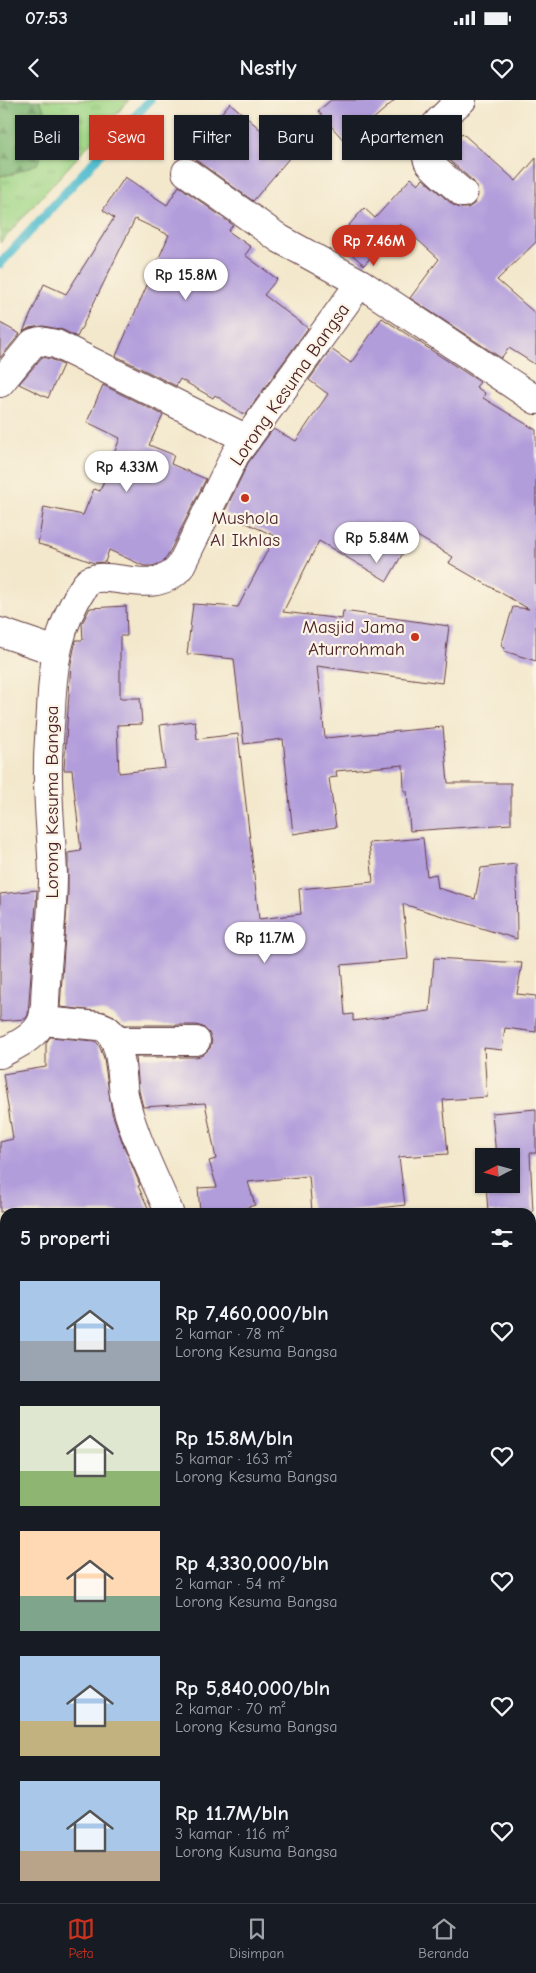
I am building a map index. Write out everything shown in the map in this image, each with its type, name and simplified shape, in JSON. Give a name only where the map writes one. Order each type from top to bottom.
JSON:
[{"type":"street","points":[[462,100],[438,121],[427,136],[426,148],[428,162],[463,193]]},
{"type":"street","name":"Lorong Kesuma Bangsa","points":[[186,172],[280,239],[360,283],[536,400]]},
{"type":"street","name":"Lorong Kesuma Bangsa","points":[[42,1021],[45,1005],[53,878],[48,764],[53,674],[56,651],[65,622],[85,586],[91,580],[103,577],[151,582],[163,579],[180,567],[235,455],[360,283]]},
{"type":"street","points":[[0,383],[34,343],[40,341],[56,344],[246,439]]},
{"type":"street","points":[[0,632],[56,651]]},
{"type":"street","points":[[0,1054],[29,1036],[42,1021],[107,1028],[116,1041],[128,1112],[167,1208]]},
{"type":"street","points":[[116,1041],[196,1041]]},
{"type":"green space","points":[[0,100],[39,100],[47,115],[15,115],[15,160],[39,160],[37,164],[12,174],[0,176]]},
{"type":"green space","points":[[39,100],[129,100],[115,115],[89,115],[89,144],[79,155],[79,115],[48,115]]},
{"type":"green space","points":[[21,160],[75,160],[0,243],[0,176],[12,174]]},
{"type":"building","points":[[331,100],[395,100],[378,115],[342,115],[342,138],[332,127],[332,115],[322,115],[318,111]]},
{"type":"building","points":[[230,103],[244,115],[220,115]]},
{"type":"building","points":[[249,120],[259,128],[259,160],[288,160],[253,201],[196,160],[249,160]]},
{"type":"building","points":[[462,133],[516,181],[536,158],[536,242],[497,280],[536,314],[536,365],[509,348],[501,358],[410,298],[439,259],[400,224],[364,265],[336,240],[364,208],[375,218],[411,178],[418,184],[423,179],[453,205],[460,208],[468,208],[475,203],[478,195],[477,187],[473,181],[449,160],[462,160]]},
{"type":"building","points":[[125,177],[167,205],[179,186],[233,225],[228,231],[251,247],[245,255],[277,279],[264,295],[308,328],[245,415],[215,395],[213,398],[180,379],[176,386],[116,356],[169,235],[135,219],[77,337],[63,330],[43,326],[29,328],[23,332],[44,284],[66,294],[114,218],[103,210]]},
{"type":"building","points":[[382,318],[480,382],[476,387],[485,393],[483,398],[536,430],[536,661],[504,651],[505,648],[501,646],[513,607],[529,609],[449,563],[453,557],[414,534],[387,581],[319,541],[283,612],[342,619],[343,611],[449,626],[442,683],[317,666],[325,738],[443,727],[448,783],[511,783],[511,824],[410,831],[407,791],[404,791],[403,765],[336,771],[337,777],[329,778],[336,827],[293,834],[283,739],[244,744],[234,659],[187,654],[193,604],[238,607],[275,536],[224,513],[248,463],[273,429],[296,441],[328,394],[309,380],[331,349],[351,363]]},
{"type":"building","points":[[0,323],[20,334],[0,358]]},
{"type":"building","points":[[42,357],[63,365],[48,398],[19,384]]},
{"type":"building","points":[[103,385],[163,415],[149,445],[174,455],[171,464],[206,479],[167,557],[161,563],[153,566],[144,566],[109,550],[105,562],[94,563],[38,544],[44,507],[83,515],[94,489],[100,491],[120,438],[87,422]]},
{"type":"building","points":[[126,606],[127,636],[120,636],[120,698],[140,698],[142,724],[117,725],[119,773],[165,768],[160,725],[195,721],[197,739],[238,734],[259,919],[301,914],[299,889],[373,882],[369,843],[423,838],[427,876],[436,874],[438,888],[475,899],[481,868],[516,864],[517,939],[403,904],[408,959],[341,965],[345,1015],[353,1014],[353,1021],[430,1011],[434,958],[522,963],[517,994],[536,996],[536,1032],[505,1028],[502,1050],[484,1048],[487,1097],[443,1100],[448,1154],[399,1157],[405,1205],[379,1208],[312,1208],[309,1176],[248,1182],[255,1205],[245,1208],[200,1208],[198,1188],[217,1187],[209,1161],[216,1159],[205,1103],[143,1107],[139,1091],[136,1057],[196,1057],[203,1055],[210,1048],[212,1041],[209,1033],[203,1027],[196,1025],[124,1025],[114,1016],[105,1012],[60,1007],[68,892],[68,853],[81,851],[72,770],[64,770],[71,663],[76,640],[83,640],[82,623],[90,608]]},
{"type":"building","points":[[37,890],[28,1015],[25,1019],[0,1021],[0,894]]},
{"type":"building","points":[[50,1037],[95,1041],[99,1045],[104,1058],[112,1113],[140,1185],[138,1186],[148,1208],[0,1208],[0,1142],[13,1139],[3,1074],[46,1067],[46,1043]]},
{"type":"building","points":[[536,1109],[536,1153],[530,1153],[533,1208],[488,1208],[487,1193],[520,1193],[520,1148],[495,1148],[492,1113]]},
{"type":"waterway","points":[[0,264],[150,100]]},
{"type":"place","name":"Mushola Al Ikhlas","points":[[245,498]]},
{"type":"place","name":"Masjid Jama Aturrohmah","points":[[415,637]]}]
